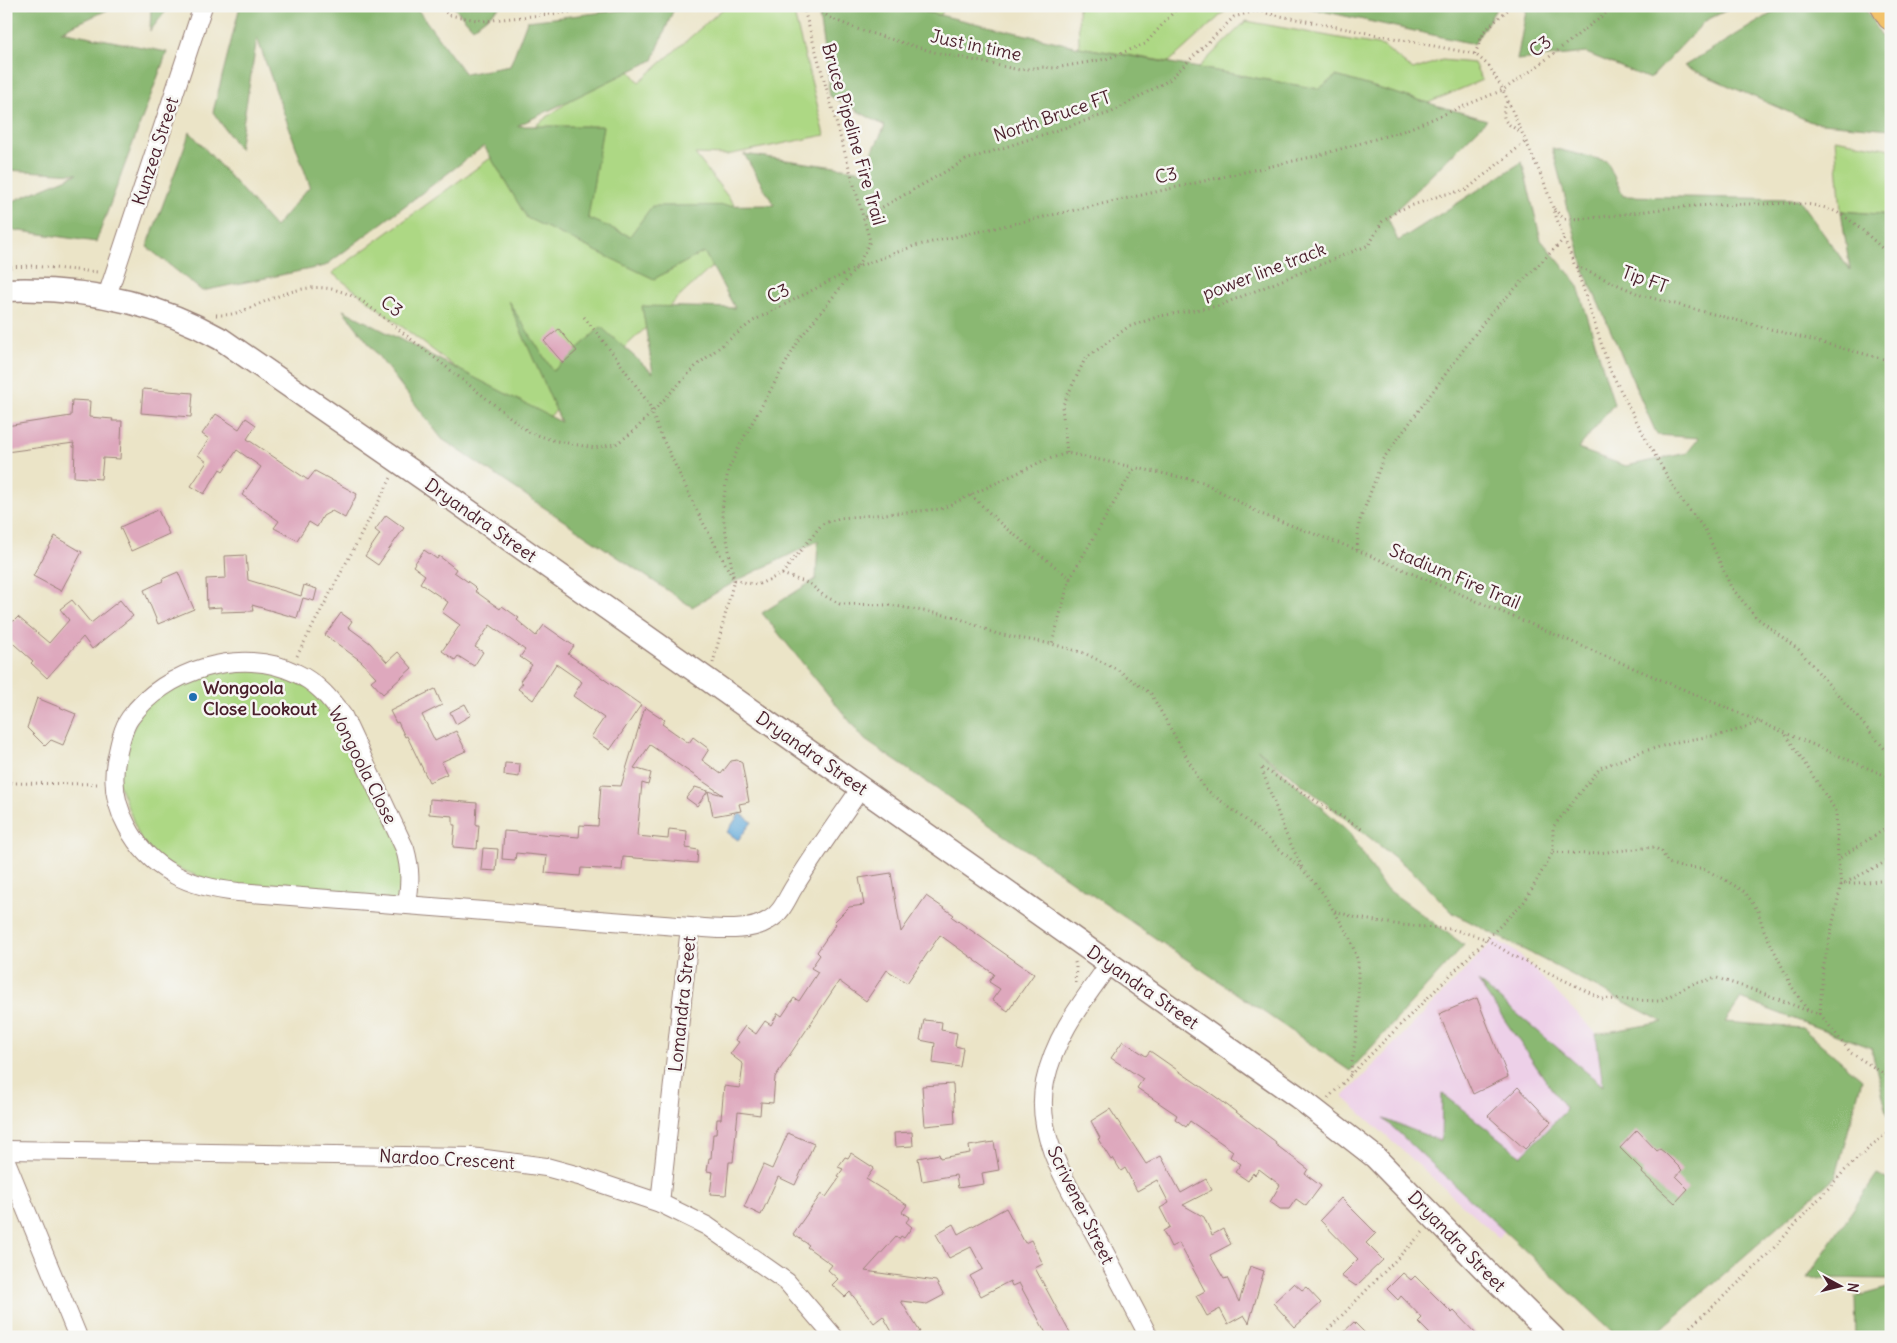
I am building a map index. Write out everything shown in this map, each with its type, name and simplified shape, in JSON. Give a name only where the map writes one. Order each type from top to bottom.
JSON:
[{"type":"highway","points":[[1885,6],[1891,16]]},
{"type":"street","name":"Kunzea Street","points":[[107,296],[203,6]]},
{"type":"street","name":"Dryandra Street","points":[[6,290],[36,289],[107,296],[194,324],[221,339],[709,680],[1317,1111],[1375,1157],[1553,1337]]},
{"type":"street","name":"Wongoola Close","points":[[407,905],[410,887],[410,868],[405,849],[343,716],[330,698],[315,685],[290,670],[276,665],[253,662],[230,663],[189,672],[169,682],[146,699],[129,719],[119,745],[114,772],[116,798],[123,820],[134,840],[152,860],[163,869],[182,879],[219,890],[407,905],[690,927]]},
{"type":"street","name":"Lomandra Street","points":[[660,1203],[690,927],[730,928],[753,926],[770,920],[783,906],[861,788]]},
{"type":"street","name":"Scrivener Street","points":[[1110,964],[1064,1028],[1044,1083],[1043,1112],[1050,1145],[1062,1174],[1149,1337]]},
{"type":"street","name":"Nardoo Crescent","points":[[6,1150],[471,1157],[546,1167],[660,1203],[706,1226],[787,1282],[834,1337]]},
{"type":"street","points":[[6,1160],[78,1337]]},
{"type":"path","points":[[438,6],[449,15],[483,21],[628,6]]},
{"type":"path","name":"Bruce Pipeline Fire Trail","points":[[734,580],[722,510],[728,470],[743,438],[800,338],[857,267],[870,241],[865,217],[804,6]]},
{"type":"path","name":"Just in time","points":[[814,6],[830,18],[860,30],[934,52],[1020,70],[1041,67],[1055,68],[1106,59],[1145,44],[1179,6]]},
{"type":"path","points":[[1249,6],[1255,11],[1475,54],[1489,66],[1503,90],[1544,182],[1610,370],[1649,445],[1680,498],[1706,531],[1731,587],[1756,617],[1799,650],[1891,756]]},
{"type":"path","points":[[1255,11],[1258,6]]},
{"type":"path","points":[[1475,54],[1484,31],[1512,6]]},
{"type":"path","name":"C3","points":[[209,312],[224,315],[239,313],[290,291],[303,288],[323,287],[342,291],[366,303],[529,432],[552,440],[594,448],[609,447],[629,436],[697,365],[753,321],[857,267],[914,246],[1316,156],[1403,131],[1503,90],[1535,68],[1615,6]]},
{"type":"path","name":"North Bruce FT","points":[[865,217],[966,160],[1112,112],[1169,80],[1234,17],[1255,11]]},
{"type":"path","points":[[1507,102],[1503,112],[1504,118],[1509,126],[1521,132]]},
{"type":"path","name":"power line track","points":[[1067,453],[1062,407],[1085,359],[1128,327],[1160,316],[1218,306],[1369,245],[1382,222],[1399,210],[1442,195],[1466,190],[1525,142]]},
{"type":"path","points":[[1553,208],[1564,219],[1591,219],[1662,209],[1742,204],[1786,203],[1814,205],[1831,210],[1852,220],[1891,256]]},
{"type":"path","points":[[1357,550],[1359,523],[1383,459],[1488,315],[1564,239]]},
{"type":"path","points":[[6,267],[32,266],[97,271],[114,275]]},
{"type":"path","name":"Tip FT","points":[[1575,266],[1641,295],[1891,361]]},
{"type":"path","points":[[584,318],[615,356],[649,404],[658,429],[698,513],[734,580],[709,680]]},
{"type":"path","points":[[734,580],[757,586],[782,574],[822,524],[840,518],[941,509],[972,496],[1043,460],[1067,453]]},
{"type":"path","name":"Stadium Fire Trail","points":[[1067,453],[1203,482],[1261,514],[1357,550],[1891,778]]},
{"type":"path","points":[[1052,644],[1070,578],[1082,554],[1135,466]]},
{"type":"path","points":[[290,670],[394,473]]},
{"type":"path","points":[[972,496],[1003,526],[1070,578]]},
{"type":"path","points":[[782,574],[810,584],[823,595],[840,604],[890,605],[956,617],[997,634],[1052,644],[1084,654],[1118,670],[1151,694],[1204,788],[1251,824],[1303,870],[1323,893],[1350,936],[1358,961],[1358,1022],[1350,1076]]},
{"type":"path","points":[[1317,1111],[1525,901],[1553,852],[1553,827],[1600,768],[1641,752],[1681,741],[1725,734],[1760,721]]},
{"type":"path","points":[[1786,734],[1836,811],[1841,885],[1823,969],[1820,1014]]},
{"type":"path","points":[[1303,870],[1285,832],[1261,767],[1363,830]]},
{"type":"path","points":[[6,783],[115,785]]},
{"type":"path","points":[[1838,859],[1885,829],[1891,823]]},
{"type":"path","points":[[1553,852],[1588,854],[1654,846],[1662,852],[1668,863],[1681,867],[1701,868],[1745,892],[1758,911],[1763,928],[1792,987],[1808,1011]]},
{"type":"path","points":[[1841,885],[1891,859]]},
{"type":"path","points":[[1841,885],[1891,880]]},
{"type":"path","points":[[1334,911],[1357,918],[1452,928],[1486,939],[1520,959],[1603,999],[1660,1001],[1692,984],[1717,978],[1763,993],[1820,1014],[1851,1053],[1890,1078],[1891,1099]]},
{"type":"path","points":[[1680,1337],[1759,1264],[1848,1167],[1891,1129]]},
{"type":"path","points":[[1321,1337],[1427,1228]]},
{"type":"shaded area","points":[[1495,939],[1519,954],[1627,1065],[1499,1238],[1343,1097]]},
{"type":"green space","points":[[6,6],[116,6],[61,31],[167,52],[96,242],[6,229],[6,204],[77,174],[6,170]]},
{"type":"green space","points":[[151,6],[170,6],[150,31]]},
{"type":"green space","points":[[240,6],[415,6],[465,74],[510,66],[527,21],[658,6],[675,6],[653,60],[517,126],[603,126],[588,218],[630,236],[652,206],[774,205],[744,154],[863,171],[885,126],[830,96],[818,6],[900,6],[1079,47],[1319,89],[1336,76],[1487,120],[1388,218],[1398,241],[1522,162],[1541,240],[1577,283],[1614,404],[1578,449],[1626,466],[1687,453],[1699,438],[1657,435],[1585,273],[1552,148],[1607,161],[1623,196],[1798,199],[1850,270],[1841,211],[1891,215],[1891,1128],[1871,1048],[1741,999],[1725,1022],[1802,1028],[1862,1079],[1836,1176],[1652,1337],[1618,1337],[1384,1119],[1441,1141],[1442,1093],[1521,1156],[1566,1110],[1478,981],[1603,1086],[1596,1034],[1663,1022],[1453,913],[1412,871],[1257,749],[1350,833],[1383,886],[1464,945],[1350,1071],[865,740],[762,613],[816,579],[818,541],[738,580],[692,607],[442,439],[343,310],[561,422],[508,301],[553,371],[601,327],[653,373],[642,306],[735,308],[704,252],[654,279],[527,218],[484,146],[325,266],[202,291],[147,247],[190,132],[275,227],[310,186],[257,38],[239,149],[213,112]]},
{"type":"green space","points":[[453,6],[501,6],[473,28]]},
{"type":"green space","points":[[726,6],[792,6],[825,135],[727,155],[695,154],[753,229],[536,429],[332,273],[623,62],[639,82]]},
{"type":"green space","points":[[900,6],[945,6],[941,15]]},
{"type":"green space","points":[[1078,6],[1231,6],[1169,62],[1079,47]]},
{"type":"green space","points":[[1299,6],[1498,6],[1474,44]]},
{"type":"green space","points":[[1527,6],[1735,6],[1705,21],[1650,79],[1586,53],[1517,60]]},
{"type":"green space","points":[[1784,6],[1864,6],[1891,52],[1891,103],[1888,101],[1891,106],[1891,129],[1811,122],[1684,66]]},
{"type":"green space","points":[[1246,21],[1383,46],[1413,70],[1442,60],[1474,63],[1482,80],[1428,103],[1336,76],[1319,89],[1198,68]]},
{"type":"green space","points":[[1835,139],[1891,149],[1891,215],[1841,211]]},
{"type":"green space","points":[[253,662],[330,698],[405,849],[407,905],[238,892],[147,856],[114,772],[146,699],[169,682]]},
{"type":"green space","points":[[1877,1174],[1891,1181],[1891,1279],[1807,1278]]},
{"type":"green space","points":[[1891,1287],[1891,1337],[1856,1337],[1855,1297]]},
{"type":"water","points":[[740,813],[752,822],[738,840],[727,832]]},
{"type":"building","points":[[559,329],[577,351],[563,363],[544,341]]},
{"type":"building","points":[[143,389],[193,393],[191,417],[141,413]]},
{"type":"building","points":[[72,400],[90,401],[89,417],[122,421],[120,459],[103,458],[101,479],[74,477],[74,443],[6,452],[6,426],[71,416]]},
{"type":"building","points":[[216,414],[239,429],[246,418],[256,425],[247,439],[308,480],[315,471],[357,494],[345,518],[332,511],[323,516],[317,527],[309,522],[297,540],[274,528],[279,521],[242,495],[261,467],[237,450],[223,471],[220,469],[204,494],[191,486],[207,462],[198,455],[209,439],[202,434]]},
{"type":"building","points":[[158,510],[169,534],[131,551],[120,527]]},
{"type":"building","points":[[386,515],[404,528],[378,565],[365,556],[380,534],[375,530]]},
{"type":"building","points":[[55,536],[82,552],[61,591],[33,576]]},
{"type":"building","points":[[424,550],[437,559],[439,556],[456,569],[454,572],[474,586],[477,589],[475,591],[500,609],[502,606],[519,618],[517,620],[536,636],[544,625],[574,646],[568,654],[641,705],[610,750],[591,737],[604,718],[573,696],[582,682],[556,664],[533,700],[518,689],[523,683],[520,681],[532,665],[520,657],[525,650],[490,625],[475,647],[483,652],[474,666],[458,656],[455,660],[442,651],[460,625],[442,612],[448,602],[420,583],[425,575],[413,566]]},
{"type":"building","points":[[246,555],[248,580],[301,596],[304,585],[317,589],[314,601],[303,598],[297,618],[252,605],[253,611],[221,612],[221,607],[207,608],[206,579],[226,578],[225,556]]},
{"type":"building","points":[[178,572],[194,609],[158,624],[144,590]]},
{"type":"building","points":[[72,600],[91,623],[120,600],[133,616],[92,649],[83,637],[47,678],[31,663],[33,661],[6,637],[8,631],[6,621],[14,621],[18,617],[49,643],[69,620],[60,609]]},
{"type":"building","points":[[341,613],[352,621],[348,627],[370,643],[387,662],[398,652],[412,668],[383,694],[371,681],[376,677],[361,661],[325,635]]},
{"type":"building","points":[[435,689],[442,705],[422,715],[435,741],[456,731],[466,751],[441,762],[447,774],[429,782],[407,736],[405,737],[390,711]]},
{"type":"building","points":[[37,698],[76,714],[63,745],[51,740],[45,746],[27,728]]},
{"type":"building","points":[[465,704],[471,715],[456,724],[450,712]]},
{"type":"building","points":[[645,707],[665,720],[662,724],[689,743],[693,737],[709,749],[702,760],[721,774],[731,761],[737,760],[742,763],[749,802],[739,804],[741,811],[713,816],[708,791],[723,795],[650,745],[634,768],[651,773],[648,785],[642,783],[637,836],[668,839],[669,829],[687,831],[686,848],[698,850],[697,863],[623,857],[622,870],[581,868],[580,876],[545,873],[547,856],[516,853],[515,860],[502,859],[504,831],[579,837],[580,825],[598,826],[601,785],[621,786]]},
{"type":"building","points":[[505,763],[520,764],[519,777],[504,775]]},
{"type":"building","points":[[695,787],[708,791],[697,806],[686,798]]},
{"type":"building","points":[[430,799],[477,803],[476,825],[479,825],[477,849],[453,847],[455,825],[453,825],[453,816],[429,814]]},
{"type":"building","points":[[483,848],[498,849],[496,871],[481,870]]},
{"type":"building","points":[[891,873],[901,932],[926,896],[954,915],[952,917],[1034,974],[1008,1011],[992,1000],[1000,989],[989,982],[994,974],[940,935],[907,983],[887,970],[866,1001],[839,981],[775,1077],[773,1103],[761,1102],[760,1115],[738,1112],[733,1162],[729,1162],[726,1195],[710,1194],[713,1172],[707,1171],[709,1158],[711,1158],[713,1134],[716,1134],[717,1119],[721,1119],[724,1086],[740,1088],[743,1064],[730,1054],[739,1042],[735,1040],[745,1026],[756,1034],[765,1021],[771,1025],[778,1013],[782,1016],[794,998],[799,1001],[818,972],[811,968],[820,955],[817,952],[836,924],[834,922],[849,907],[864,905],[859,878]]},
{"type":"building","points":[[1477,998],[1508,1077],[1473,1094],[1439,1014]]},
{"type":"building","points":[[924,1020],[942,1022],[941,1030],[957,1033],[955,1046],[963,1048],[960,1067],[933,1063],[935,1043],[920,1040]]},
{"type":"building","points":[[1123,1041],[1146,1056],[1150,1051],[1216,1097],[1276,1142],[1275,1144],[1308,1169],[1305,1174],[1321,1186],[1306,1206],[1296,1199],[1289,1209],[1280,1209],[1270,1202],[1280,1185],[1259,1169],[1255,1175],[1253,1173],[1248,1181],[1235,1172],[1241,1164],[1230,1157],[1233,1151],[1190,1121],[1186,1127],[1175,1119],[1177,1115],[1137,1088],[1143,1079],[1111,1058]]},
{"type":"building","points":[[953,1084],[955,1123],[925,1126],[922,1086]]},
{"type":"building","points":[[1518,1087],[1551,1122],[1525,1149],[1488,1116]]},
{"type":"building","points":[[1110,1109],[1146,1164],[1161,1156],[1181,1193],[1206,1179],[1212,1190],[1183,1205],[1204,1217],[1212,1235],[1223,1229],[1231,1244],[1210,1255],[1224,1279],[1227,1278],[1239,1302],[1250,1266],[1264,1271],[1249,1323],[1244,1315],[1228,1324],[1220,1309],[1207,1316],[1196,1296],[1205,1291],[1179,1243],[1171,1247],[1163,1231],[1170,1227],[1160,1208],[1169,1203],[1157,1180],[1137,1191],[1125,1168],[1121,1171],[1113,1158],[1111,1160],[1098,1139],[1100,1138],[1091,1121]]},
{"type":"building","points":[[1637,1130],[1657,1151],[1660,1149],[1664,1152],[1682,1170],[1676,1177],[1688,1189],[1675,1203],[1642,1173],[1643,1171],[1620,1148]]},
{"type":"building","points":[[912,1132],[913,1146],[895,1147],[894,1133]]},
{"type":"building","points":[[788,1133],[814,1144],[795,1185],[778,1177],[761,1215],[744,1207],[763,1165],[772,1169]]},
{"type":"building","points":[[994,1142],[999,1170],[982,1173],[984,1184],[958,1188],[956,1175],[922,1181],[918,1158],[939,1154],[940,1158],[970,1153],[969,1146]]},
{"type":"building","points":[[851,1153],[874,1168],[866,1179],[907,1205],[902,1212],[910,1217],[906,1222],[912,1227],[904,1238],[901,1236],[899,1239],[896,1237],[865,1271],[936,1281],[944,1295],[927,1304],[901,1301],[920,1332],[912,1337],[895,1337],[883,1316],[874,1323],[850,1292],[845,1297],[832,1285],[838,1279],[828,1270],[832,1265],[793,1234],[821,1194],[826,1197],[840,1177],[838,1176],[843,1169],[838,1167],[845,1157],[848,1158]]},
{"type":"building","points":[[1341,1198],[1376,1233],[1366,1243],[1383,1260],[1356,1286],[1341,1276],[1358,1259],[1320,1220]]},
{"type":"building","points":[[1006,1208],[1025,1243],[1031,1240],[1043,1264],[1035,1268],[1072,1337],[1048,1337],[1019,1283],[1012,1286],[1010,1281],[981,1296],[970,1276],[983,1269],[971,1247],[949,1258],[936,1234],[953,1224],[958,1234]]},
{"type":"building","points":[[1403,1273],[1411,1280],[1415,1276],[1452,1313],[1454,1311],[1479,1337],[1433,1337],[1418,1322],[1422,1318],[1401,1296],[1398,1300],[1387,1289]]},
{"type":"building","points":[[1294,1283],[1302,1290],[1306,1287],[1321,1303],[1295,1327],[1273,1303]]},
{"type":"building","points":[[1354,1322],[1369,1337],[1338,1337]]},
{"type":"place","name":"Wongoola Close Lookout","points":[[193,697]]}]
